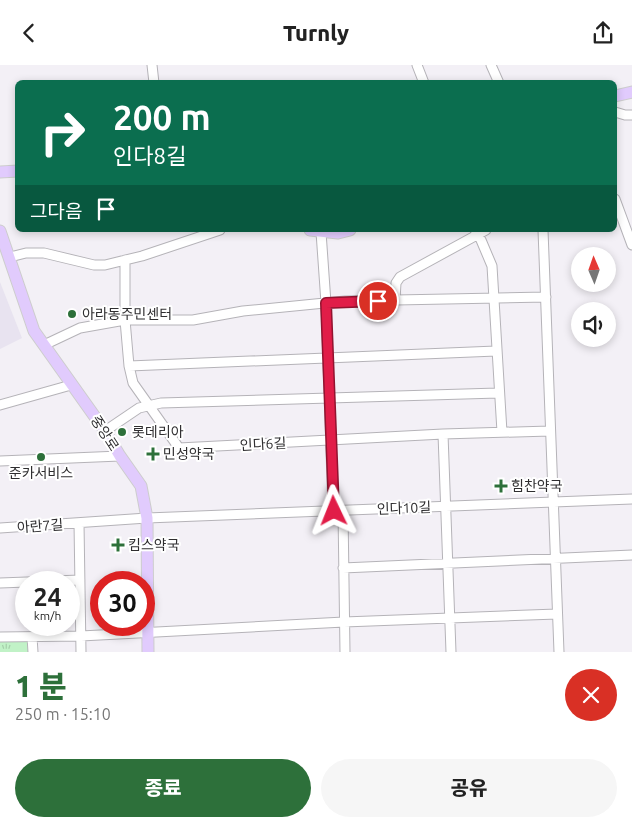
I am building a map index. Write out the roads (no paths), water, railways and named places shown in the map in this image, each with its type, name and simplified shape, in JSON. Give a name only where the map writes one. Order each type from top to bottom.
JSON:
[{"type":"main road","points":[[617,96],[632,92]]},
{"type":"main road","points":[[617,103],[632,100]]},
{"type":"main road","points":[[0,172],[15,171]]},
{"type":"main road","name":"중앙로","points":[[0,231],[34,331],[105,431],[141,486],[147,518],[147,571]]},
{"type":"main road","points":[[327,232],[342,232]]},
{"type":"main road","name":"중앙로","points":[[148,636],[148,652]]},
{"type":"street","points":[[152,65],[154,80]]},
{"type":"street","points":[[417,65],[423,80]]},
{"type":"street","points":[[491,65],[498,80]]},
{"type":"street","points":[[617,113],[632,115]]},
{"type":"street","points":[[617,204],[632,245]]},
{"type":"street","points":[[10,257],[26,253],[44,253],[94,265],[105,265],[214,232]]},
{"type":"street","points":[[316,232],[326,303],[331,441],[343,568],[345,652]]},
{"type":"street","points":[[395,300],[396,283],[400,277],[477,232]]},
{"type":"street","points":[[479,232],[492,266],[498,393],[502,432]]},
{"type":"street","points":[[543,232],[559,652]]},
{"type":"street","name":"인다6길","points":[[126,260],[125,321],[129,365],[133,383],[179,448],[443,434],[550,431]]},
{"type":"street","points":[[44,345],[80,328],[125,321],[193,320],[243,311],[326,303],[546,297]]},
{"type":"street","points":[[129,365],[328,359],[496,351]]},
{"type":"street","points":[[0,405],[71,385]]},
{"type":"street","points":[[105,431],[139,408],[160,403],[498,393]]},
{"type":"street","points":[[443,434],[450,652]]},
{"type":"street","points":[[0,461],[120,456]]},
{"type":"street","name":"인다10길","points":[[147,518],[632,499]]},
{"type":"street","name":"아란7길","points":[[0,528],[147,518]]},
{"type":"street","name":"아란7길","points":[[79,523],[80,571]]},
{"type":"street","points":[[343,568],[632,555]]},
{"type":"street","name":"아란7길","points":[[80,580],[81,652]]},
{"type":"street","points":[[0,583],[15,582]]},
{"type":"street","points":[[155,633],[344,622],[557,614]]},
{"type":"street","points":[[0,637],[90,636]]},
{"type":"street","points":[[32,637],[33,652]]},
{"type":"place","name":"아라동주민센터","points":[[72,314]]},
{"type":"place","name":"롯데리아","points":[[122,432]]},
{"type":"place","name":"민성약국","points":[[153,454]]},
{"type":"place","name":"준카서비스","points":[[41,457]]},
{"type":"place","name":"힘찬약국","points":[[501,486]]},
{"type":"place","name":"킴스약국","points":[[118,545]]}]
